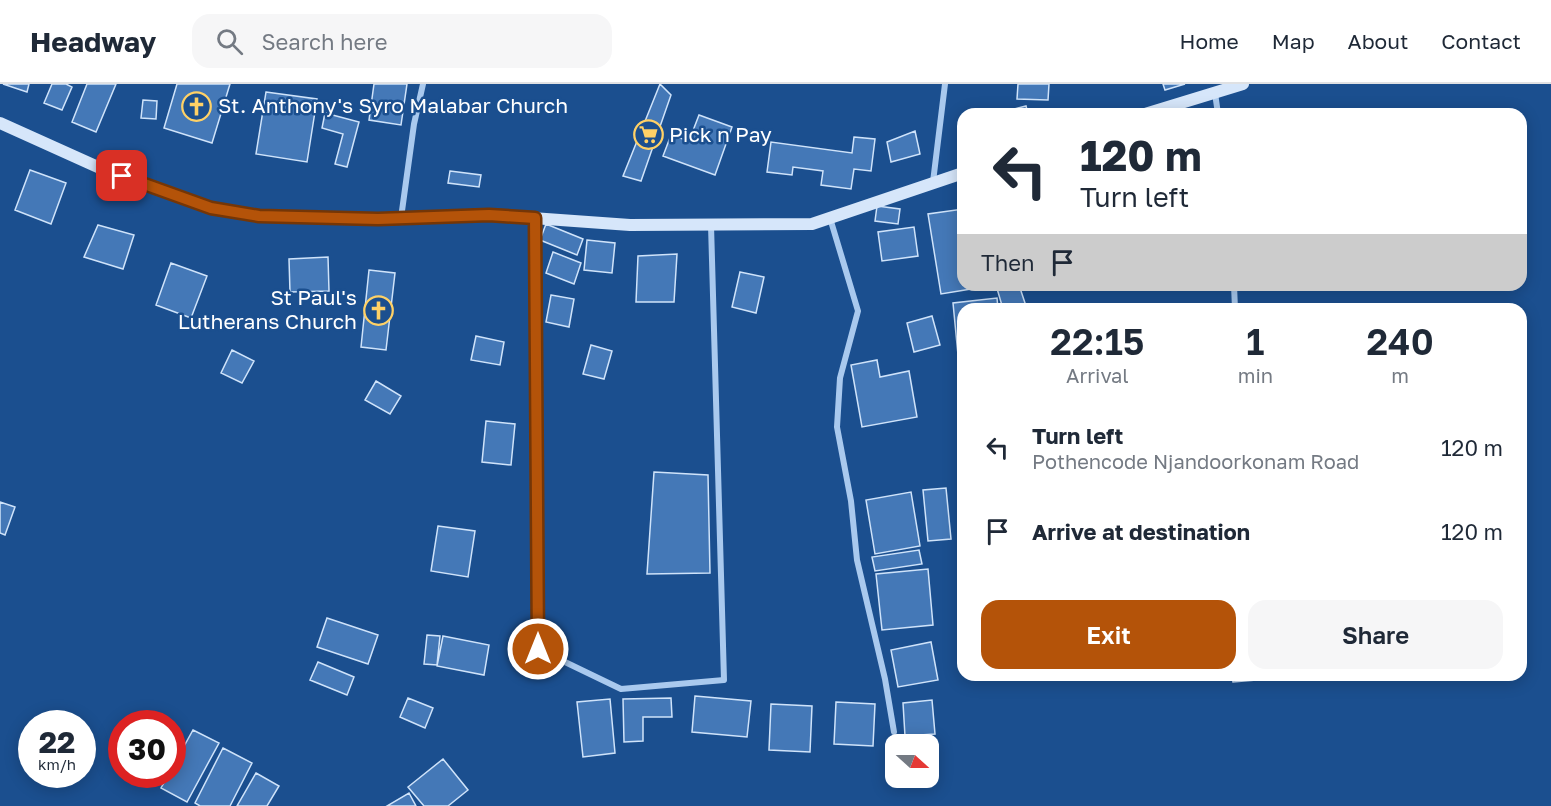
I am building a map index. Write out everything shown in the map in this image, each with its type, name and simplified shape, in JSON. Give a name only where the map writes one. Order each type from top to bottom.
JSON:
[{"type":"main road","points":[[1164,108],[1239,84]]},
{"type":"main road","points":[[0,123],[100,168],[211,208],[259,216],[401,218],[489,215],[630,225],[812,224],[957,175]]},
{"type":"street","points":[[401,218],[414,124],[423,84]]},
{"type":"street","points":[[933,183],[945,84]]},
{"type":"street","points":[[1215,92],[1217,108]]},
{"type":"street","points":[[535,218],[538,649],[621,689],[723,680],[711,225]]},
{"type":"street","points":[[830,218],[858,311],[840,378],[837,427],[850,501],[857,560],[885,679],[894,732]]},
{"type":"building","points":[[3,84],[29,84],[27,92]]},
{"type":"building","points":[[52,84],[66,84],[72,87],[62,110],[44,103]]},
{"type":"building","points":[[87,84],[116,84],[96,132],[72,122]]},
{"type":"building","name":"St. Anthony's Syro Malabar Church","points":[[177,84],[230,84],[212,143],[164,128]]},
{"type":"building","points":[[374,84],[407,84],[401,125],[369,120]]},
{"type":"building","name":"Pick n Pay","points":[[660,84],[671,95],[641,181],[623,176]]},
{"type":"building","points":[[1018,84],[1049,84],[1048,100],[1017,99]]},
{"type":"building","points":[[1163,84],[1185,84],[1165,90]]},
{"type":"building","points":[[266,92],[317,99],[307,162],[256,154]]},
{"type":"building","points":[[143,100],[157,101],[156,119],[141,118]]},
{"type":"building","points":[[325,113],[359,122],[347,167],[335,164],[343,134],[322,128]]},
{"type":"building","points":[[699,115],[732,127],[715,175],[663,156],[671,135],[689,141]]},
{"type":"building","points":[[915,131],[920,154],[891,162],[887,142]]},
{"type":"building","points":[[854,137],[875,139],[871,171],[854,169],[851,189],[821,185],[823,171],[793,167],[792,175],[767,172],[771,142],[852,153]]},
{"type":"building","points":[[30,170],[66,183],[51,224],[15,210]]},
{"type":"building","points":[[450,171],[481,175],[479,187],[448,183]]},
{"type":"building","points":[[877,206],[900,209],[898,224],[875,221]]},
{"type":"building","points":[[957,210],[957,291],[959,291],[941,294],[928,214]]},
{"type":"building","points":[[546,224],[583,239],[577,255],[540,240]]},
{"type":"building","points":[[98,225],[134,235],[123,269],[84,257]]},
{"type":"building","points":[[914,227],[918,256],[882,261],[878,232]]},
{"type":"building","points":[[587,240],[615,243],[612,273],[584,270]]},
{"type":"building","points":[[553,252],[581,263],[574,284],[546,273]]},
{"type":"building","points":[[677,254],[674,302],[636,302],[638,256]]},
{"type":"building","points":[[328,257],[329,291],[290,292],[289,259]]},
{"type":"building","points":[[171,263],[207,276],[191,318],[156,305]]},
{"type":"building","name":"St Paul's Lutherans Church","points":[[369,270],[395,273],[386,350],[361,347]]},
{"type":"building","points":[[740,272],[764,277],[756,313],[732,307]]},
{"type":"building","points":[[998,291],[1021,291],[1025,303],[1001,303]]},
{"type":"building","points":[[551,295],[574,299],[569,327],[546,322]]},
{"type":"building","points":[[997,298],[997,303],[957,303],[957,344],[953,303]]},
{"type":"building","points":[[932,316],[940,345],[914,352],[907,323]]},
{"type":"building","points":[[476,336],[504,342],[500,365],[471,360]]},
{"type":"building","points":[[591,345],[612,351],[604,379],[583,374]]},
{"type":"building","points":[[232,350],[254,361],[242,383],[221,373]]},
{"type":"building","points":[[877,360],[880,377],[909,371],[917,417],[862,427],[851,365]]},
{"type":"building","points":[[376,381],[401,396],[390,414],[365,400]]},
{"type":"building","points":[[486,421],[515,424],[511,465],[482,462]]},
{"type":"building","points":[[654,472],[708,475],[710,573],[647,574]]},
{"type":"building","points":[[946,488],[951,539],[928,541],[923,490]]},
{"type":"building","points":[[911,492],[920,546],[875,554],[866,500]]},
{"type":"building","points":[[0,502],[15,507],[5,535],[0,533]]},
{"type":"building","points":[[438,526],[475,531],[468,577],[431,571]]},
{"type":"building","points":[[919,550],[922,564],[875,571],[872,557]]},
{"type":"building","points":[[928,569],[933,625],[882,630],[876,574]]},
{"type":"building","points":[[327,618],[378,635],[368,664],[317,647]]},
{"type":"building","points":[[427,635],[440,636],[437,665],[424,664]]},
{"type":"building","points":[[443,636],[489,645],[484,675],[437,666]]},
{"type":"building","points":[[931,642],[938,680],[898,687],[891,650]]},
{"type":"building","points":[[318,662],[354,677],[347,695],[310,680]]},
{"type":"building","points":[[695,696],[751,701],[747,737],[692,732]]},
{"type":"building","points":[[408,698],[433,708],[425,728],[400,717]]},
{"type":"building","points":[[671,698],[672,717],[643,717],[643,741],[624,742],[623,699]]},
{"type":"building","points":[[610,699],[615,753],[583,757],[577,702]]},
{"type":"building","points":[[932,700],[935,734],[905,734],[903,703]]},
{"type":"building","points":[[836,702],[875,704],[873,746],[834,744]]},
{"type":"building","points":[[771,704],[812,706],[810,752],[769,750]]},
{"type":"building","points":[[193,730],[219,743],[187,802],[161,788],[186,788],[186,743]]},
{"type":"building","points":[[223,748],[252,763],[230,806],[200,806],[195,803]]},
{"type":"building","points":[[443,759],[468,790],[448,806],[424,806],[408,787]]},
{"type":"building","points":[[256,773],[279,786],[267,806],[237,806]]},
{"type":"building","points":[[409,793],[416,806],[387,806]]},
{"type":"place","name":"St. Anthony's Syro Malabar Church","points":[[197,106]]},
{"type":"place","name":"Pick n Pay","points":[[648,135]]},
{"type":"place","name":"St Paul's Lutherans Church","points":[[378,310]]},
{"type":"route","points":[[122,176],[211,208],[259,216],[378,219],[489,215],[535,218],[538,649]]}]
